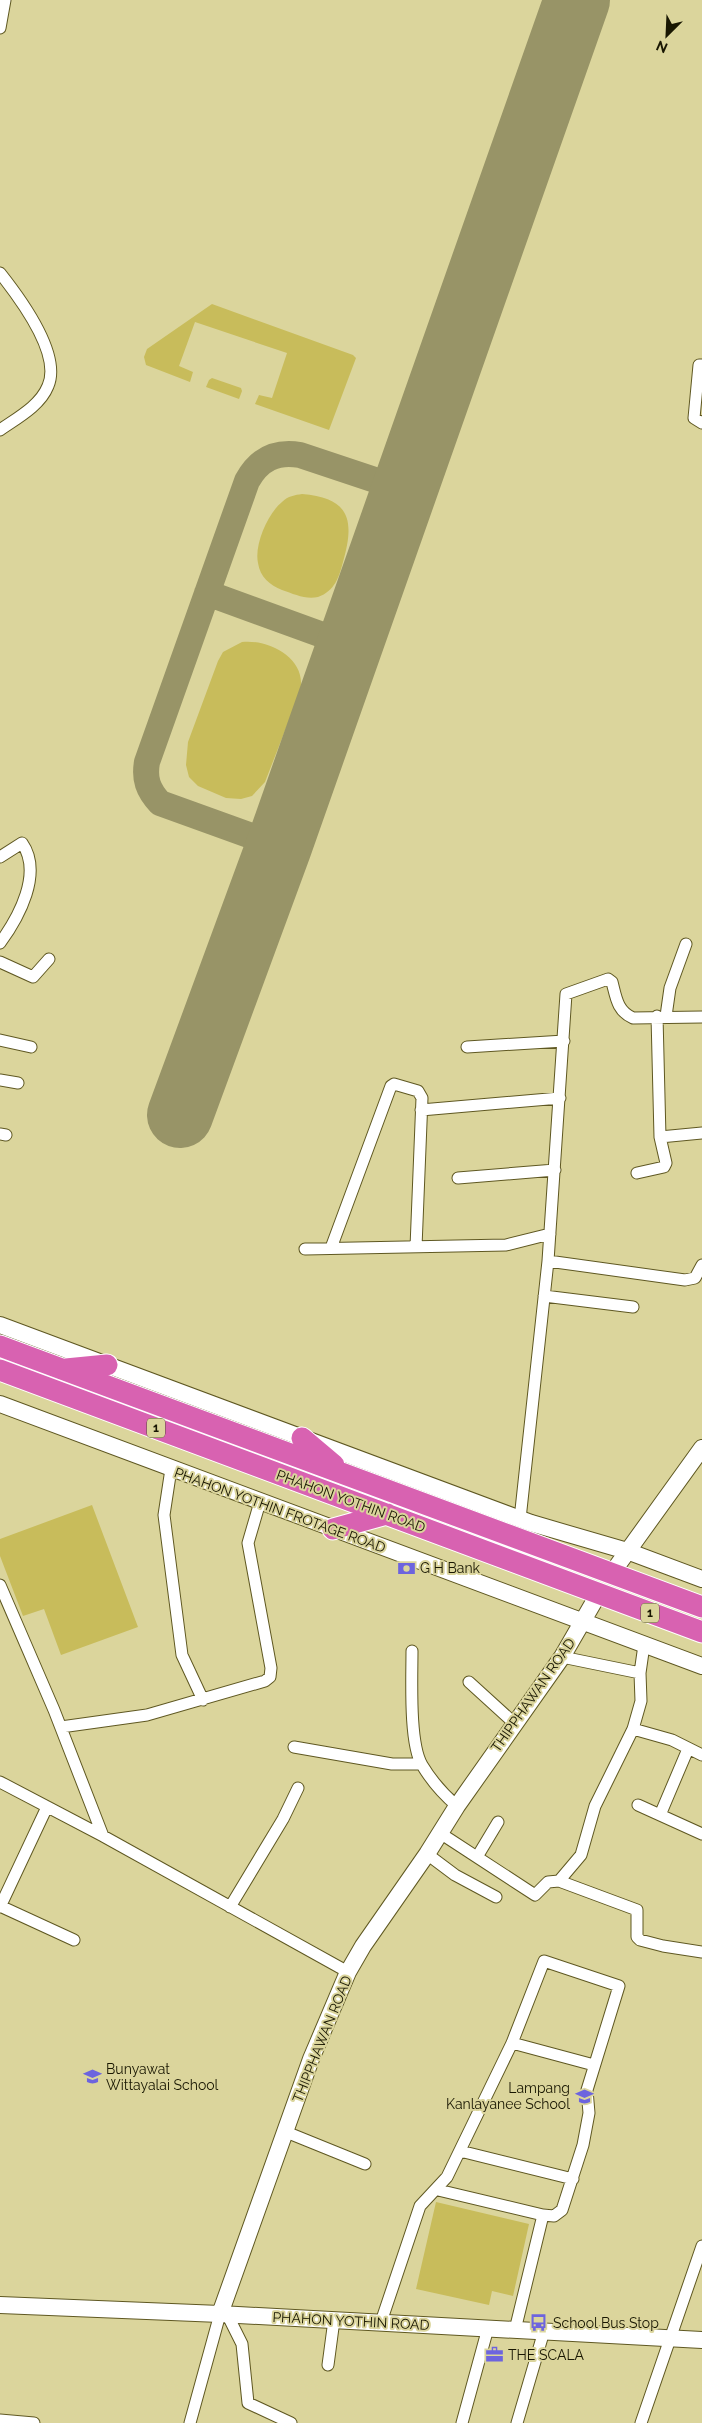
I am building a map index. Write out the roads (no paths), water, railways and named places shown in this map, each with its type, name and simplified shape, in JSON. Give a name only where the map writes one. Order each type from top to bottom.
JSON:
[{"type":"highway","name":"PHAHON YOTHIN ROAD","points":[[0,1346],[702,1608]]},
{"type":"highway","points":[[60,1369],[107,1365]]},
{"type":"highway","name":"PHAHON YOTHIN ROAD","points":[[0,1370],[702,1632]]},
{"type":"highway","points":[[302,1438],[345,1474]]},
{"type":"highway","points":[[333,1529],[388,1514]]},
{"type":"highway","points":[[599,1593],[612,1573]]},
{"type":"main road","points":[[0,1325],[520,1519],[627,1551],[702,1579]]},
{"type":"main road","name":"PHAHON YOTHIN FROTAGE ROAD","points":[[0,1404],[702,1666]]},
{"type":"main road","points":[[612,1573],[702,1448]]},
{"type":"main road","name":"THIPPHAWAN ROAD","points":[[223,2314],[320,2035],[348,1972],[363,1946],[427,1854],[457,1806],[562,1657],[599,1593]]},
{"type":"main road","name":"PHAHON YOTHIN ROAD","points":[[0,2305],[223,2314],[702,2340]]},
{"type":"street","points":[[0,28],[4,0]]},
{"type":"street","points":[[0,273],[26,308],[49,357],[52,371],[48,387],[35,405],[0,430]]},
{"type":"street","points":[[702,366],[699,365],[696,374],[694,418],[702,423]]},
{"type":"street","points":[[0,857],[22,843],[30,866],[27,889],[20,908],[12,926],[0,943]]},
{"type":"street","points":[[637,1173],[666,1166],[660,1137],[662,1016],[686,944]]},
{"type":"street","points":[[0,962],[33,977],[49,959]]},
{"type":"street","points":[[520,1519],[548,1261],[566,994],[608,979],[612,982],[619,1008],[633,1018],[662,1016],[702,1017]]},
{"type":"street","points":[[0,1040],[31,1048]]},
{"type":"street","points":[[466,1047],[564,1041]]},
{"type":"street","points":[[0,1080],[18,1083]]},
{"type":"street","points":[[332,1248],[391,1086],[397,1084],[421,1093],[422,1110],[416,1247]]},
{"type":"street","points":[[422,1110],[560,1098]]},
{"type":"street","points":[[660,1137],[702,1133]]},
{"type":"street","points":[[458,1178],[555,1170]]},
{"type":"street","points":[[305,1249],[506,1245],[550,1234]]},
{"type":"street","points":[[548,1261],[685,1280],[695,1278],[702,1265]]},
{"type":"street","points":[[544,1296],[633,1307]]},
{"type":"street","points":[[171,1469],[164,1514],[182,1655],[203,1700]]},
{"type":"street","points":[[61,1727],[147,1715],[203,1700],[270,1678],[270,1668],[248,1543],[260,1502]]},
{"type":"street","points":[[0,1585],[61,1727],[103,1836]]},
{"type":"street","points":[[559,1881],[581,1855],[595,1806],[633,1729],[641,1701],[640,1673],[644,1645]]},
{"type":"street","points":[[412,1651],[416,1744],[421,1764],[446,1797],[457,1806]]},
{"type":"street","points":[[562,1657],[640,1673]]},
{"type":"street","points":[[469,1682],[514,1723]]},
{"type":"street","points":[[633,1729],[672,1740],[702,1755]]},
{"type":"street","points":[[294,1747],[392,1764],[421,1764]]},
{"type":"street","points":[[660,1815],[688,1749]]},
{"type":"street","points":[[0,1782],[103,1836],[348,1972]]},
{"type":"street","points":[[230,1907],[283,1819],[298,1788]]},
{"type":"street","points":[[638,1805],[702,1834]]},
{"type":"street","points":[[47,1807],[0,1907],[74,1940]]},
{"type":"street","points":[[477,1857],[498,1822]]},
{"type":"street","points":[[440,1833],[535,1895],[548,1882],[559,1881],[637,1910],[637,1937],[640,1940],[663,1946],[702,1952]]},
{"type":"street","points":[[427,1854],[455,1875],[496,1897]]},
{"type":"street","points":[[381,2322],[420,2206],[438,2190],[448,2177],[512,2043],[544,1961],[619,1986],[587,2090],[589,2113],[584,2145],[562,2210],[554,2216],[543,2215],[438,2190]]},
{"type":"street","points":[[512,2043],[594,2065]]},
{"type":"street","points":[[286,2132],[366,2164]]},
{"type":"street","points":[[460,2151],[573,2179]]},
{"type":"street","points":[[515,2330],[543,2215]]},
{"type":"street","points":[[641,2423],[672,2338],[702,2246]]},
{"type":"street","points":[[223,2314],[242,2344],[248,2404],[291,2423]]},
{"type":"street","name":"THIPPHAWAN ROAD","points":[[190,2423],[223,2314]]},
{"type":"street","points":[[328,2365],[334,2320]]},
{"type":"street","points":[[462,2423],[488,2328]]},
{"type":"street","points":[[517,2423],[544,2331]]},
{"type":"street","points":[[0,2420],[34,2423]]},
{"type":"place","name":"G H Bank","points":[[406,1568]]},
{"type":"place","name":"Bunyawat Wittayalai School","points":[[92,2077]]},
{"type":"place","name":"Lampang Kanlayanee School","points":[[584,2096]]},
{"type":"place","name":"School Bus Stop","points":[[539,2323]]},
{"type":"place","name":"THE SCALA","points":[[494,2355]]}]
